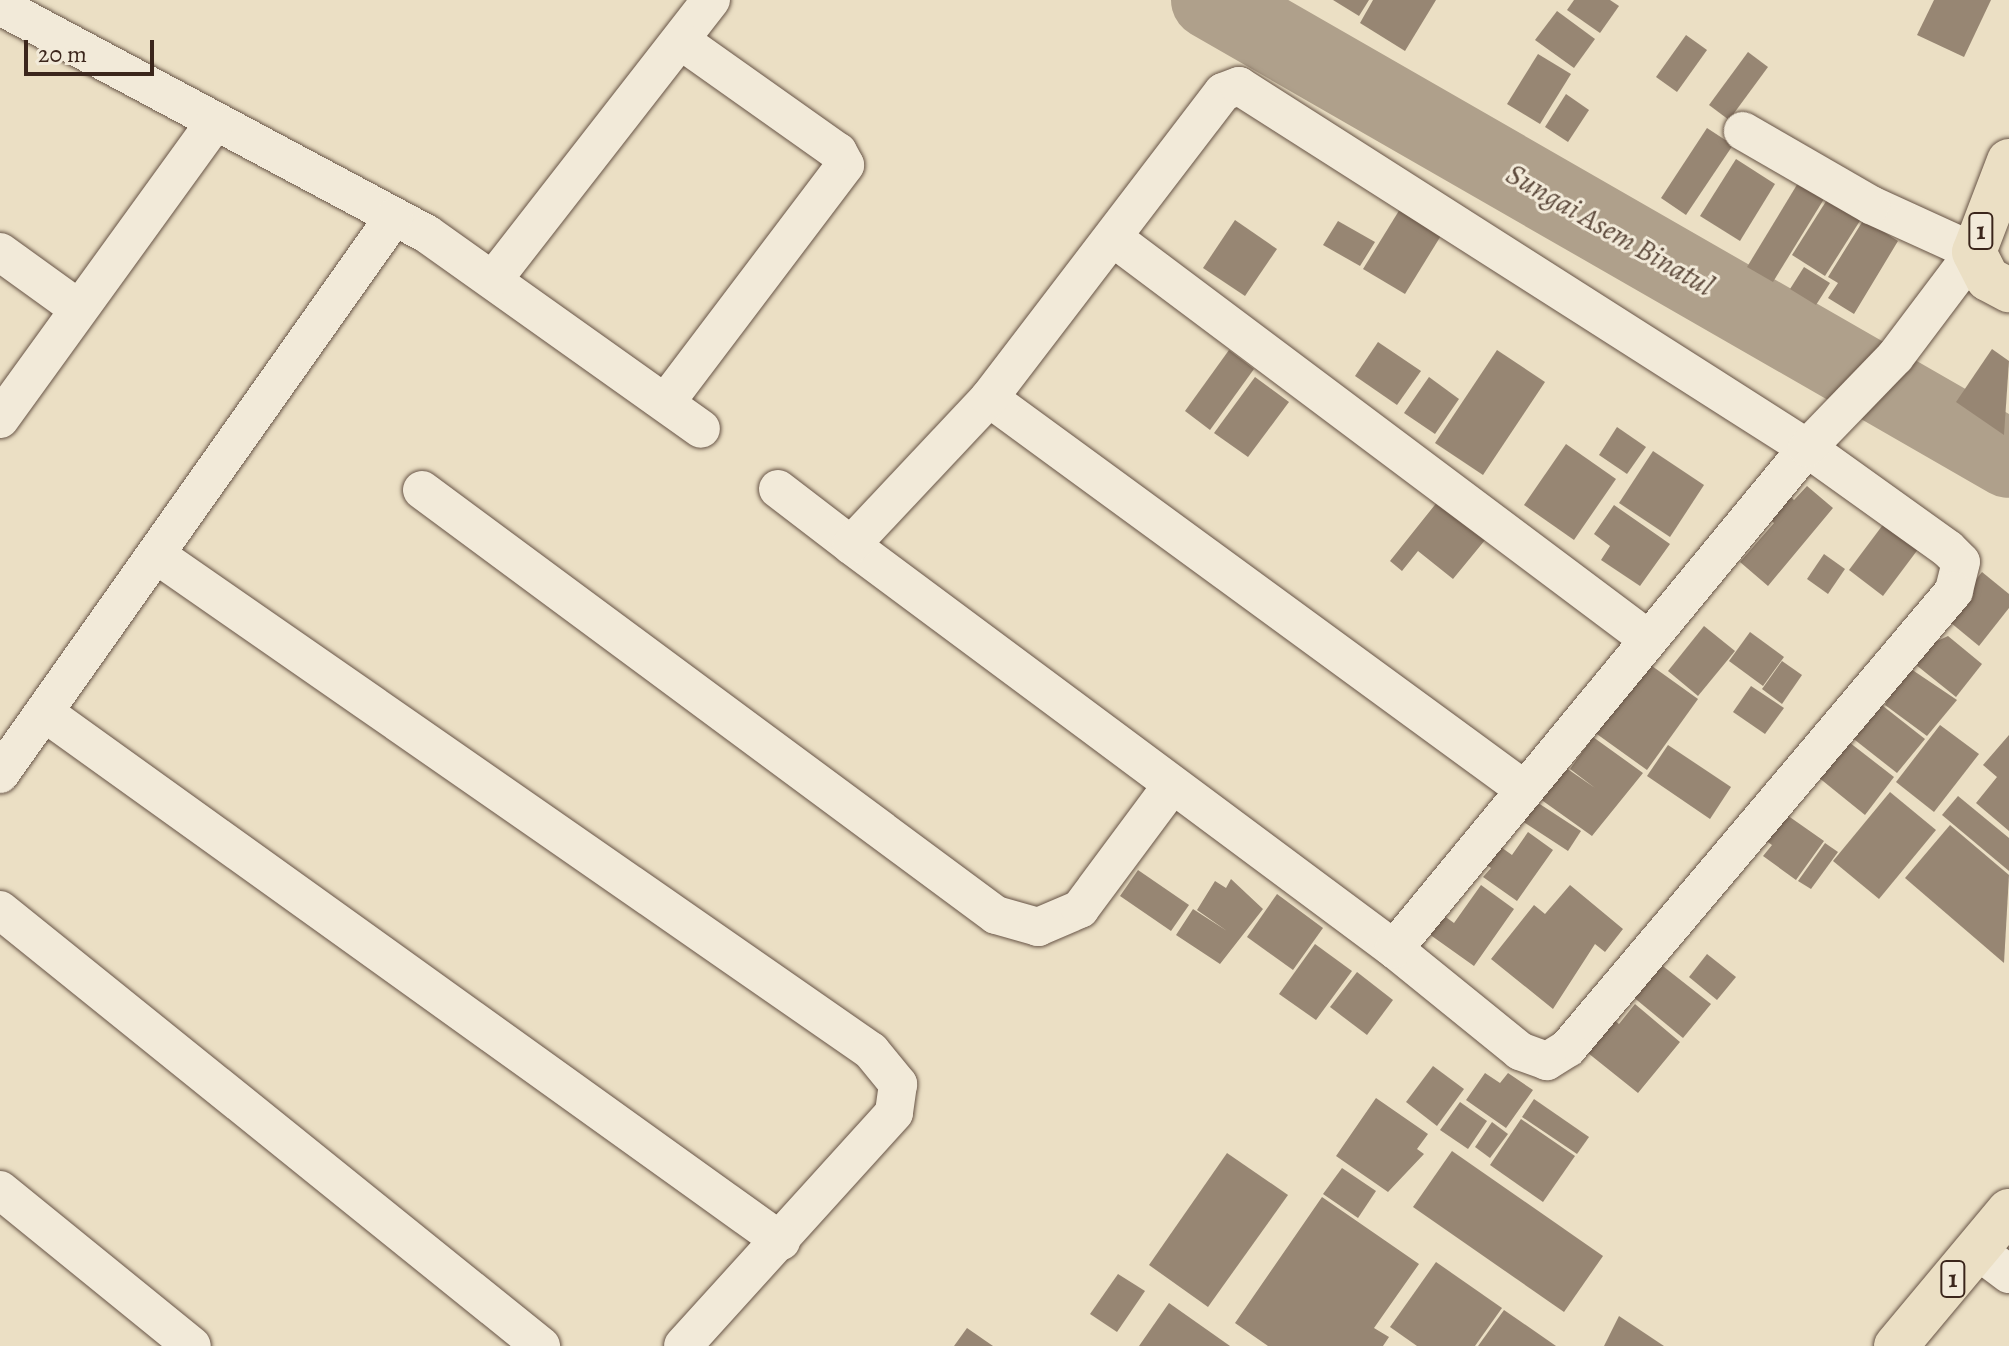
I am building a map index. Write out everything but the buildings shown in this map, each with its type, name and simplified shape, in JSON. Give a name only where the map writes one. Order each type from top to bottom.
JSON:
[{"type":"highway","name":"1","points":[[2009,161],[1974,252],[1988,279],[2009,290]]},
{"type":"highway","name":"1","points":[[1896,1346],[1993,1262],[2009,1211]]},
{"type":"street","points":[[496,276],[711,0]]},
{"type":"street","points":[[0,6],[394,217],[496,276],[701,429]]},
{"type":"street","points":[[666,402],[845,165],[838,152],[681,41]]},
{"type":"street","points":[[778,489],[851,545],[1172,785],[1394,949],[1520,1051],[1547,1061],[1568,1048],[1954,591],[1961,562],[1948,549],[1807,448],[1239,86],[1223,92],[1116,240],[989,398],[851,545]]},
{"type":"street","points":[[0,419],[215,122]]},
{"type":"street","points":[[1394,949],[1807,448],[1842,418],[1895,357],[1974,252],[1871,205],[1743,131]]},
{"type":"street","points":[[0,774],[158,556],[394,217]]},
{"type":"street","points":[[1116,240],[1648,639]]},
{"type":"street","points":[[0,252],[79,309]]},
{"type":"street","points":[[989,398],[1525,790]]},
{"type":"street","points":[[422,490],[996,915],[1038,927],[1080,909],[1172,785]]},
{"type":"street","points":[[158,556],[871,1051],[898,1084],[894,1113],[683,1346]]},
{"type":"street","points":[[45,713],[781,1241]]},
{"type":"street","points":[[0,910],[541,1346]]},
{"type":"street","points":[[0,1190],[192,1346]]},
{"type":"waterway","name":"Sungai Asem Binatul","points":[[1210,0],[2009,459]]}]
